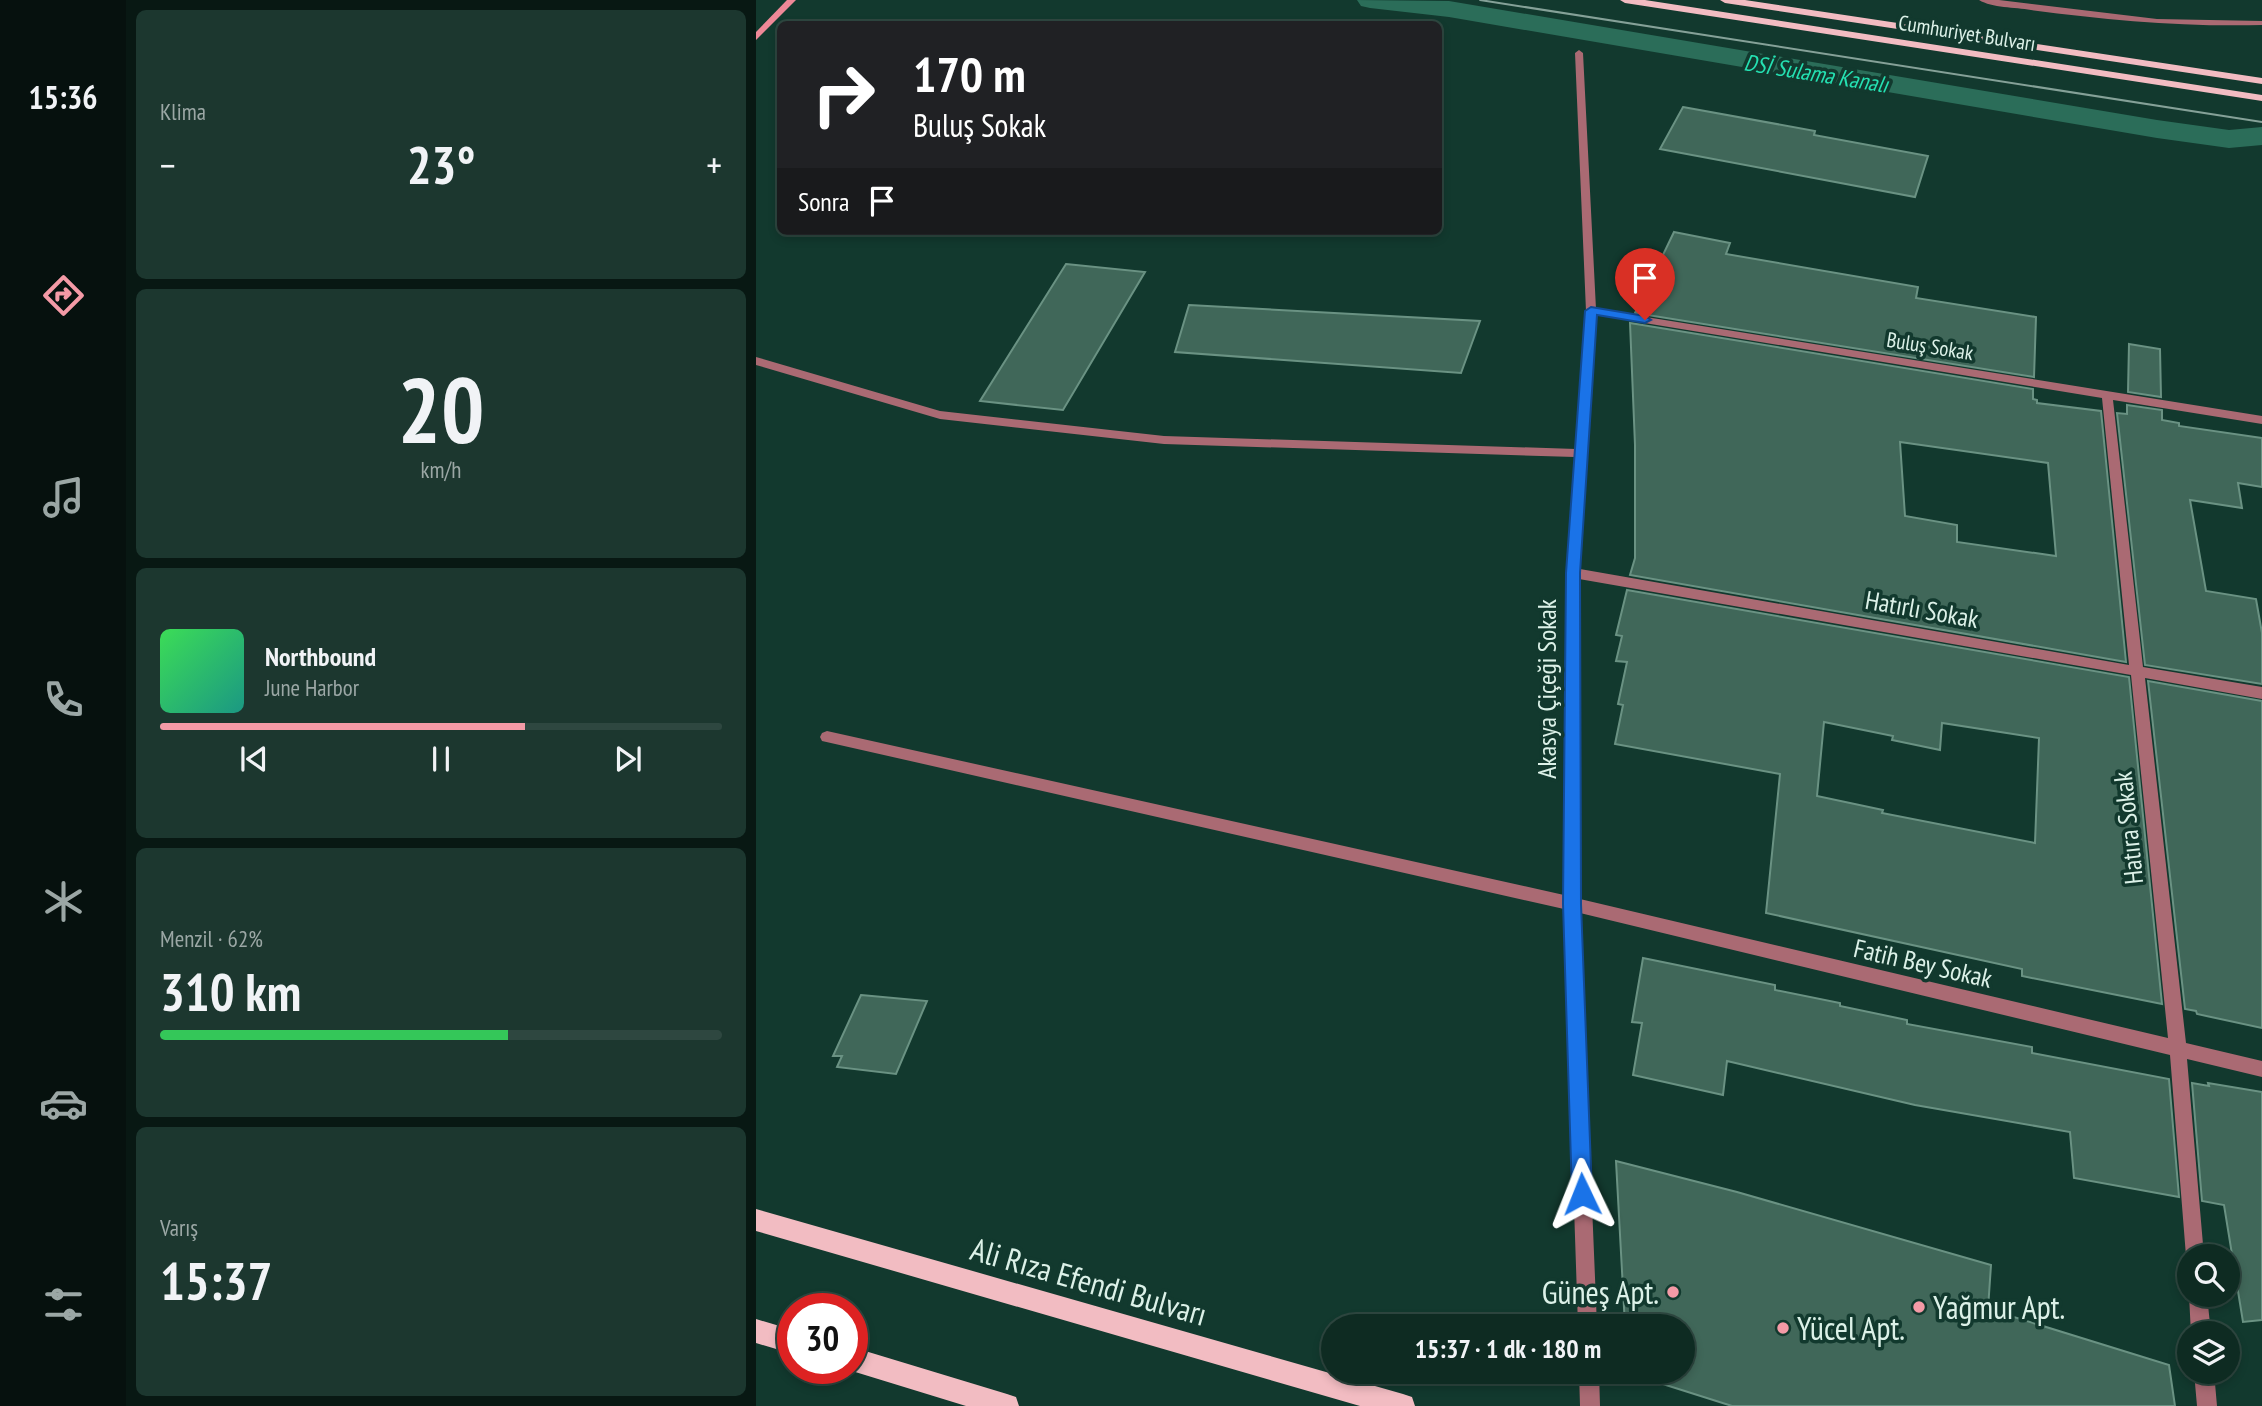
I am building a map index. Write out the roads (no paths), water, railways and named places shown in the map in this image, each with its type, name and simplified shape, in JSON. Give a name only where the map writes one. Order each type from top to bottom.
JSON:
[{"type":"main road","points":[[756,37],[792,0]]},
{"type":"main road","name":"Cumhuriyet Bulvarı","points":[[1625,0],[2262,97]]},
{"type":"main road","name":"Cumhuriyet Bulvarı","points":[[1725,0],[2262,81]]},
{"type":"main road","name":"Ali Rıza Efendi Bulvarı","points":[[756,1220],[1404,1406]]},
{"type":"main road","points":[[756,1331],[777,1337]]},
{"type":"main road","points":[[868,1365],[1007,1406]]},
{"type":"street","points":[[1983,0],[2099,17],[2187,23],[2262,23]]},
{"type":"street","name":"Akasya Çiçeği Sokak","points":[[1579,53],[1591,311],[1573,573],[1572,904],[1587,1314]]},
{"type":"street","name":"Buluş Sokak","points":[[1591,311],[2262,420]]},
{"type":"street","points":[[756,360],[940,415],[1164,440],[1581,453]]},
{"type":"street","name":"Hatıra Sokak","points":[[2106,394],[2178,1049],[2194,1244]]},
{"type":"street","name":"Hatırlı Sokak","points":[[1573,573],[2137,669],[2262,693]]},
{"type":"street","name":"Fatih Bey Sokak","points":[[827,737],[1572,904],[2262,1069]]},
{"type":"street","points":[[1589,1384],[1590,1406]]},
{"type":"street","points":[[2205,1384],[2207,1406]]},
{"type":"waterway","name":"DSİ Sulama Kanalı","points":[[1370,0],[1449,9],[2157,129],[2229,139],[2262,136]]},
{"type":"tram line","points":[[1480,0],[2262,122]]},
{"type":"place","name":"Güneş Apt.","points":[[1673,1292]]},
{"type":"place","name":"Yağmur Apt.","points":[[1919,1307]]},
{"type":"place","name":"Yücel Apt.","points":[[1783,1328]]}]
